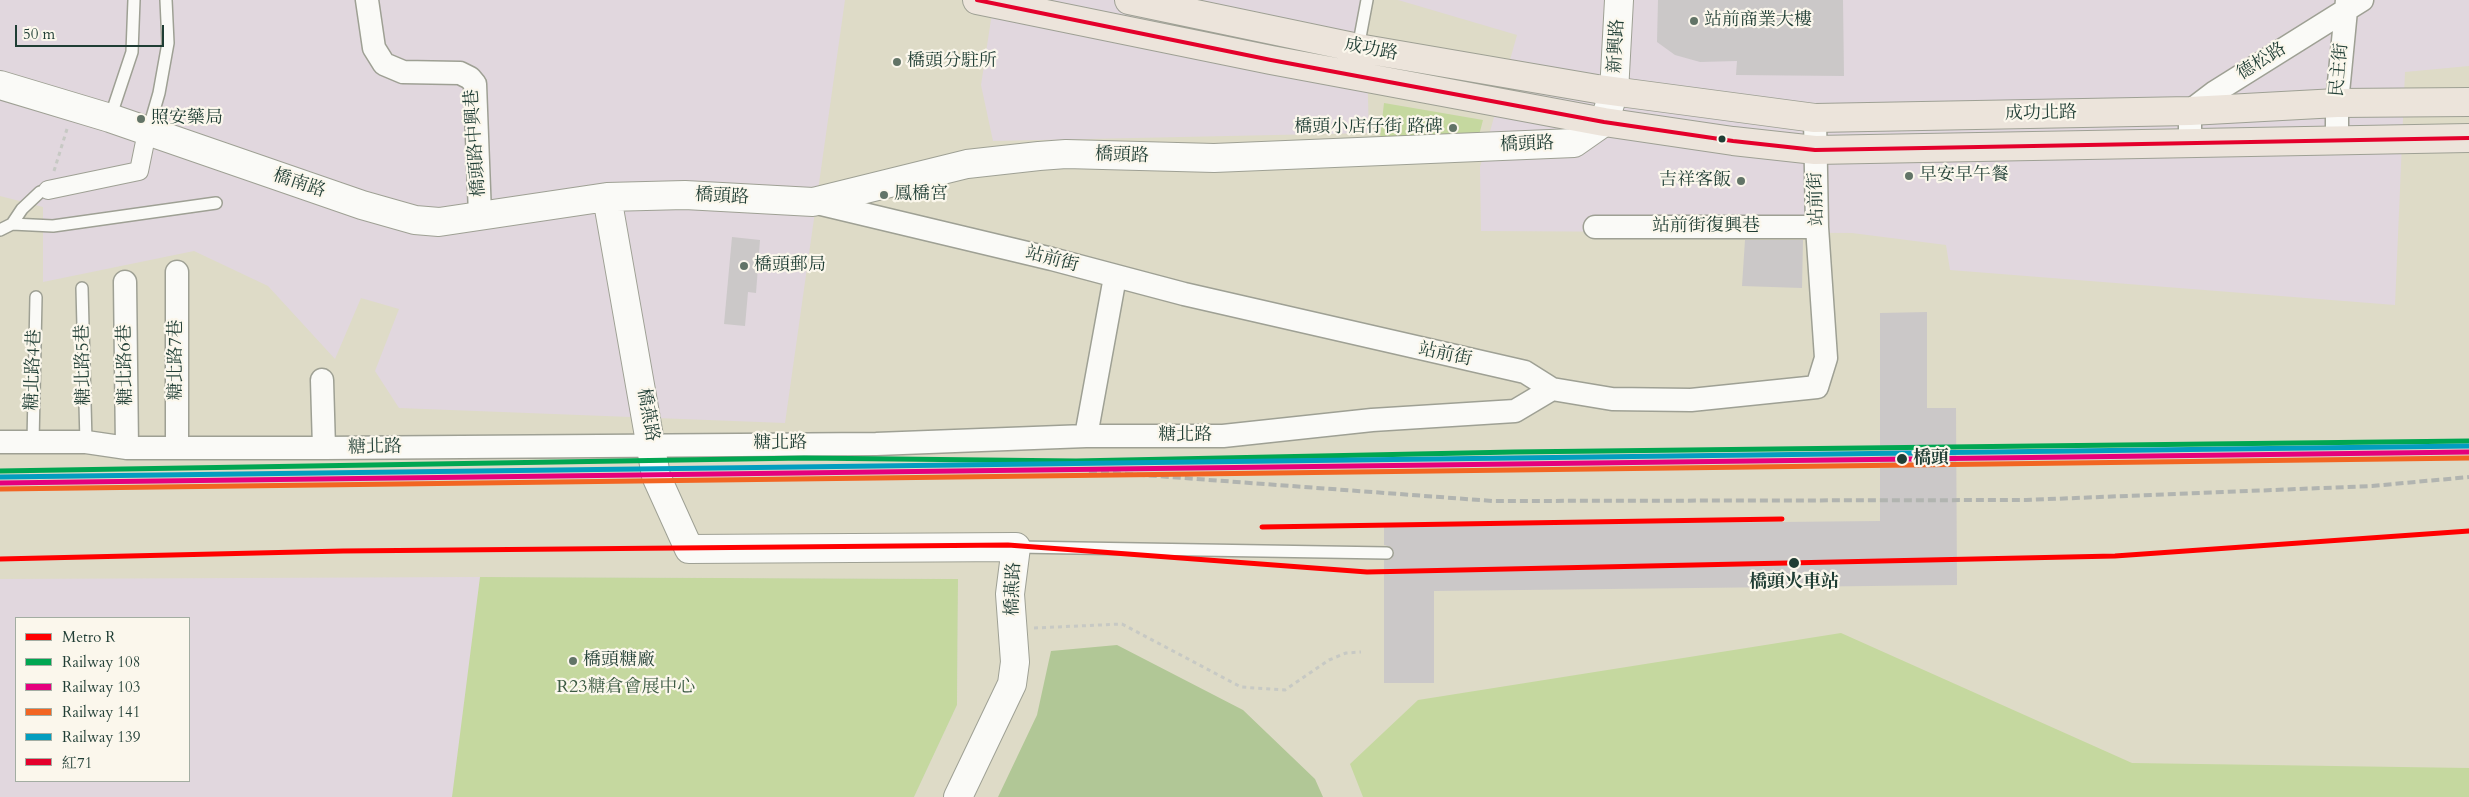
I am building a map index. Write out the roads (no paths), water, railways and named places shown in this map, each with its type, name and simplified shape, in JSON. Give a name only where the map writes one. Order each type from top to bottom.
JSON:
[{"type":"main road","name":"成功路","points":[[978,0],[1271,60],[1604,122]]},
{"type":"main road","name":"成功路","points":[[1129,0],[1358,48],[1614,92]]},
{"type":"main road","name":"成功北路","points":[[1614,92],[1815,118],[2190,112],[2337,103],[2469,102]]},
{"type":"main road","name":"成功北路","points":[[1604,122],[1733,141],[1815,150],[2469,138]]},
{"type":"street","name":"橋頭路中興巷","points":[[368,0],[374,48],[384,64],[403,72],[460,73],[470,78],[475,84],[480,215]]},
{"type":"street","name":"新興路","points":[[1614,92],[1619,0]]},
{"type":"street","name":"民主街","points":[[2336,140],[2337,103],[2352,3]]},
{"type":"street","name":"德松路","points":[[2190,112],[2215,92],[2352,3]]},
{"type":"street","name":"橋南路","points":[[0,85],[110,118],[330,195],[415,220],[439,222],[607,197]]},
{"type":"street","points":[[1604,122],[1614,92]]},
{"type":"street","points":[[2190,112],[2190,142]]},
{"type":"street","name":"站前街","points":[[813,202],[1052,259],[1115,277],[1525,372],[1552,388],[1612,399],[1690,400],[1817,387],[1826,358],[1817,227],[1815,118]]},
{"type":"street","name":"橋頭路","points":[[607,197],[685,195],[813,202],[967,164],[1039,156],[1066,154],[1214,158],[1574,144],[1604,122]]},
{"type":"street","points":[[48,190],[138,171],[147,132]]},
{"type":"street","name":"橋燕路","points":[[607,197],[656,476],[689,548],[1016,547],[1010,594],[1015,662],[1012,684],[958,797]]},
{"type":"street","name":"站前街復興巷","points":[[1595,227],[1817,227]]},
{"type":"street","name":"糖北路7巷","points":[[176,448],[177,272]]},
{"type":"street","points":[[1086,436],[1115,277]]},
{"type":"street","name":"糖北路6巷","points":[[124,282],[127,448]]},
{"type":"street","points":[[322,380],[324,448]]},
{"type":"street","name":"糖北路","points":[[0,442],[86,442],[127,448],[324,448],[876,444],[1086,436],[1223,436],[1372,420],[1515,411],[1552,388]]},
{"type":"lane","points":[[110,118],[132,52],[134,0]]},
{"type":"lane","points":[[147,132],[159,94],[168,43],[166,0]]},
{"type":"lane","points":[[1358,48],[1367,0]]},
{"type":"lane","points":[[12,224],[22,209],[40,192],[48,190]]},
{"type":"lane","points":[[0,230],[12,224],[53,226],[216,204]]},
{"type":"lane","name":"糖北路5巷","points":[[82,288],[86,442]]},
{"type":"lane","name":"糖北路4巷","points":[[32,442],[36,297]]},
{"type":"lane","points":[[1016,547],[1387,553]]},
{"type":"railway","points":[[1089,471],[1493,501],[2026,500],[2372,486],[2469,477]]},
{"type":"metro line","name":"R","points":[[1262,527],[1782,519]]},
{"type":"metro line","name":"R","points":[[0,559],[343,551],[1008,545],[1367,572],[2115,556],[2469,531]]},
{"type":"rail line","name":"108","points":[[0,471],[804,458],[1076,461],[1514,452],[2469,441]]},
{"type":"rail line","name":"139","points":[[0,477],[2469,446]]},
{"type":"rail line","name":"103","points":[[0,483],[2469,452]]},
{"type":"rail line","name":"141","points":[[0,489],[2469,458]]},
{"type":"place","name":"站前商業大樓","points":[[1694,21]]},
{"type":"place","name":"橋頭分駐所","points":[[897,62]]},
{"type":"place","name":"照安藥局","points":[[141,119]]},
{"type":"place","name":"橋頭小店仔街 路碑","points":[[1453,128]]},
{"type":"place","name":"早安早午餐","points":[[1909,176]]},
{"type":"place","name":"吉祥客飯","points":[[1741,181]]},
{"type":"place","name":"鳳橋宮","points":[[884,195]]},
{"type":"place","name":"橋頭郵局","points":[[744,266]]},
{"type":"place","name":"橋頭","points":[[1902,459]]},
{"type":"place","name":"橋頭火車站","points":[[1794,563]]},
{"type":"place","name":"橋頭糖廠","points":[[573,661]]},
{"type":"park label","name":"R23糖倉會展中心","points":[[626,688]]}]
